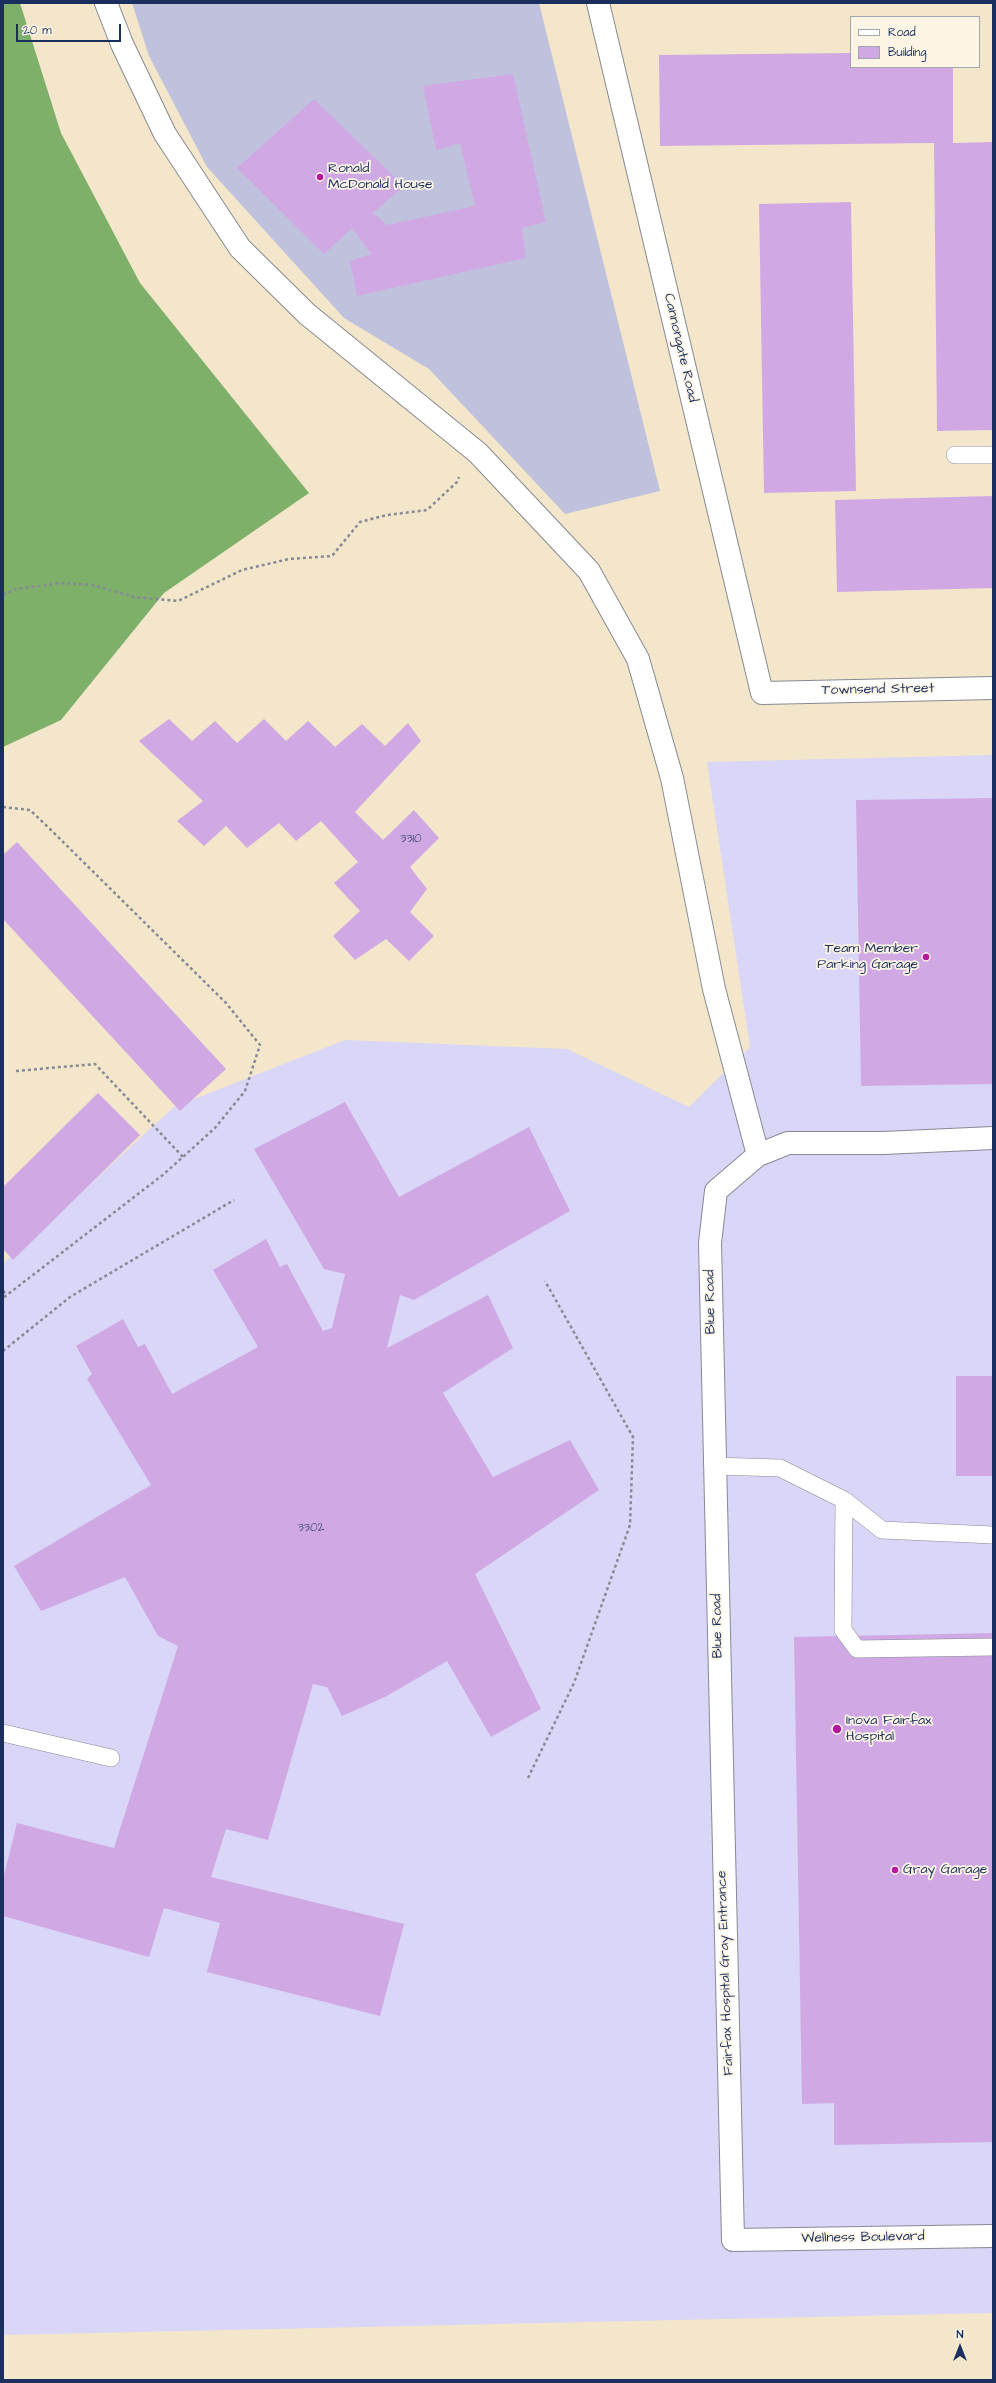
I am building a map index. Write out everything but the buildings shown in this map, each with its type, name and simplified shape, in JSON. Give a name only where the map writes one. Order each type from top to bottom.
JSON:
[{"type":"street","points":[[106,3],[122,44],[165,134],[240,248],[306,314],[467,444],[589,571],[638,659],[672,778],[713,982],[758,1155]]},
{"type":"street","name":"Cannongate Road","points":[[598,3],[762,693]]},
{"type":"street","name":"Townsend Street","points":[[762,693],[993,688]]},
{"type":"street","name":"Blue Road","points":[[719,1706],[710,1243],[716,1191],[758,1155],[788,1143],[882,1143],[993,1138]]},
{"type":"street","name":"Fairfax Hospital Gray Entrance","points":[[719,1706],[733,2240]]},
{"type":"street","name":"Wellness Boulevard","points":[[733,2240],[993,2236]]},
{"type":"lane","points":[[955,455],[993,455]]},
{"type":"lane","points":[[714,1466],[780,1468],[844,1500],[882,1530],[993,1535]]},
{"type":"lane","points":[[844,1500],[843,1630],[857,1650],[993,1647]]},
{"type":"lane","points":[[3,1733],[111,1758]]},
{"type":"path","points":[[3,595],[16,589],[61,583],[93,585],[134,597],[178,602],[242,570],[289,559],[332,556],[360,522],[427,510],[458,482],[467,444]]},
{"type":"path","points":[[3,807],[30,810],[226,1003],[260,1045],[245,1091],[215,1128],[182,1157],[3,1298]]},
{"type":"path","points":[[16,1071],[95,1064],[182,1157]]},
{"type":"path","points":[[3,1351],[70,1297],[234,1200]]},
{"type":"path","points":[[528,1778],[574,1683],[630,1525],[633,1437],[545,1281]]},
{"type":"path","points":[[3,1291],[7,1296]]},
{"type":"shaded area","points":[[132,3],[539,3],[660,491],[565,514],[429,369],[344,318],[207,167],[149,56]]},
{"type":"shaded area","points":[[993,755],[993,2313],[3,2335],[3,1264],[174,1107],[345,1040],[567,1049],[689,1107],[750,1047],[707,762]]},
{"type":"green space","points":[[3,3],[20,3],[61,133],[140,283],[309,493],[164,593],[61,720],[3,747]]},
{"type":"place","name":"Ronald McDonald House","points":[[320,177]]},
{"type":"place","name":"Team Member Parking Garage","points":[[926,957]]},
{"type":"place","name":"Inova Fairfax Hospital","points":[[837,1729]]},
{"type":"place","name":"Gray Garage","points":[[895,1870]]}]
